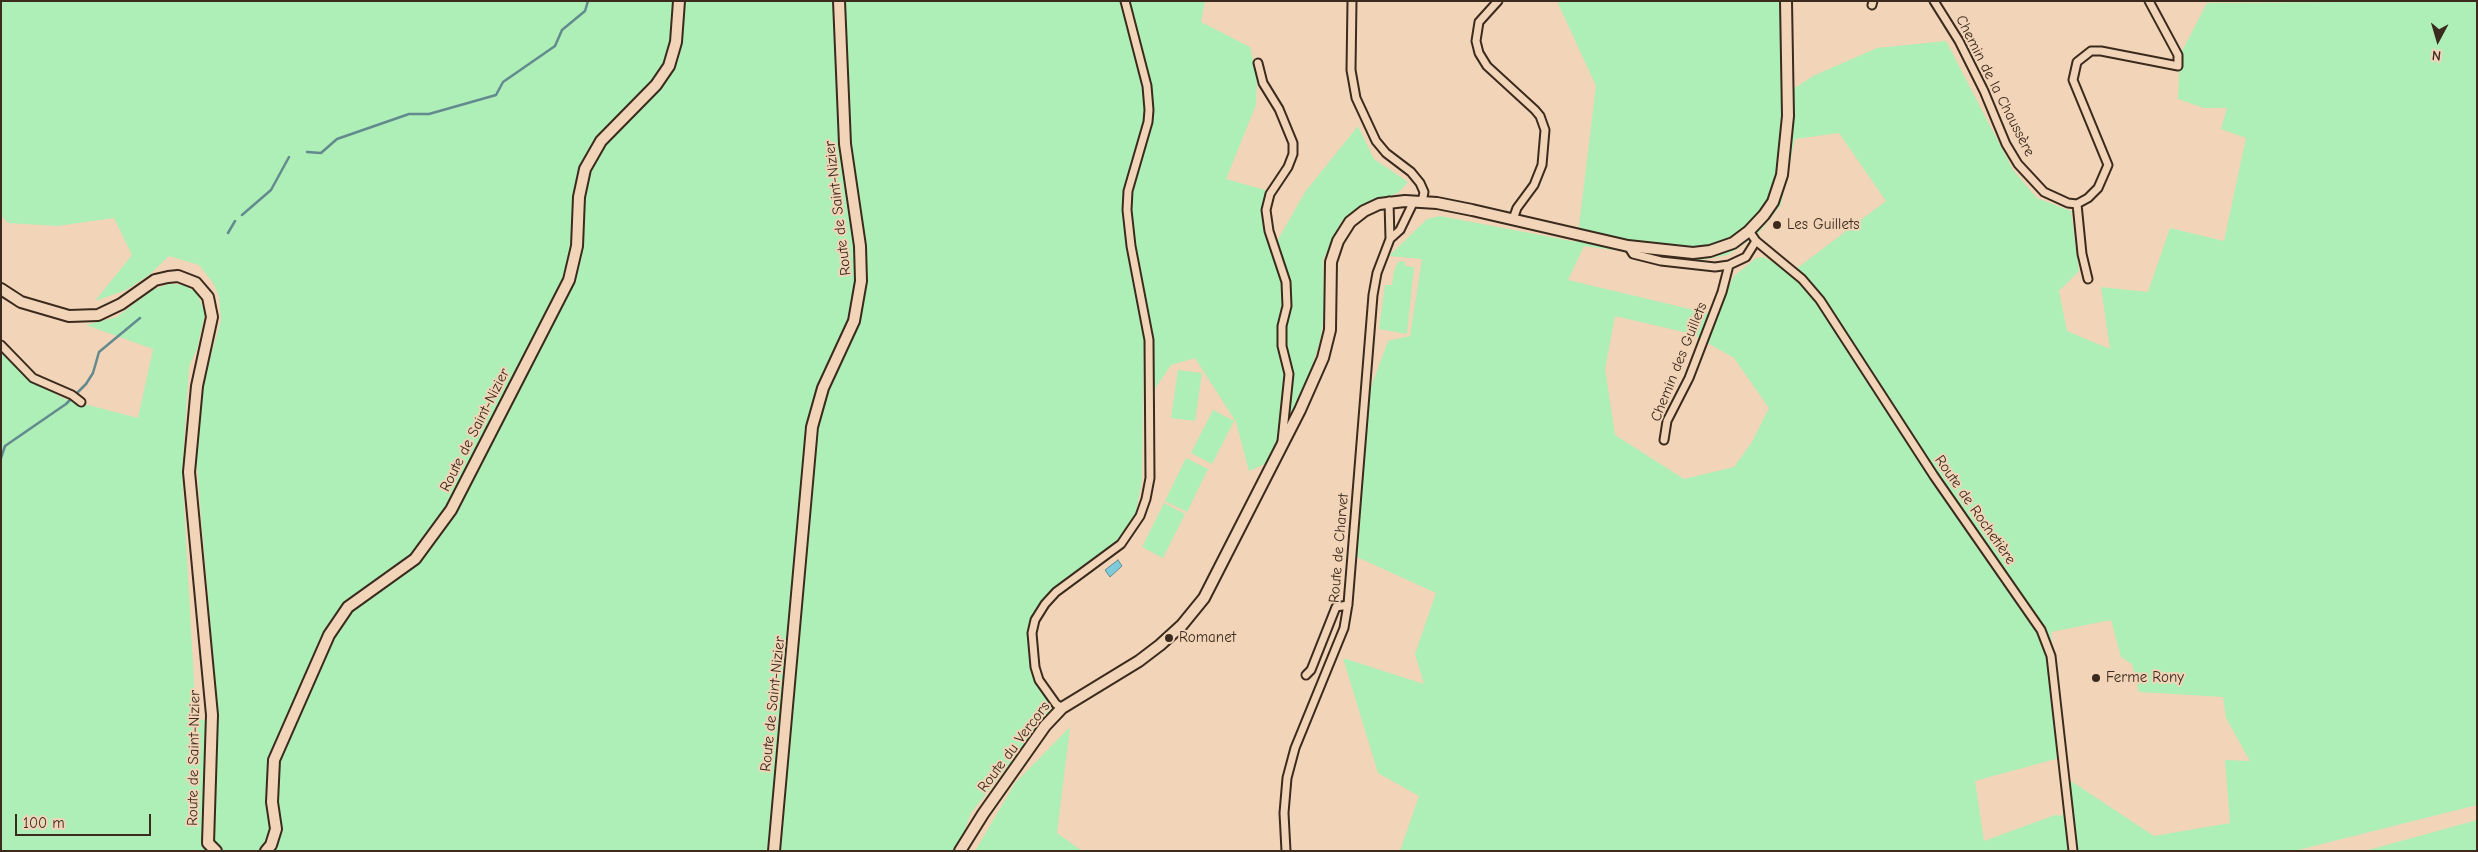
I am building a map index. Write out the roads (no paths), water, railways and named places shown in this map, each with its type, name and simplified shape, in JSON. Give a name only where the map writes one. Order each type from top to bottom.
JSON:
[{"type":"main road","name":"Route de Saint-Nizier","points":[[266,851],[271,845],[276,829],[272,802],[274,760],[318,657],[329,635],[348,607],[415,559],[451,510],[569,280],[577,246],[580,198],[585,169],[601,141],[656,85],[669,66],[676,42],[679,1]]},
{"type":"main road","name":"Route de Saint-Nizier","points":[[774,851],[812,427],[823,388],[854,320],[861,281],[860,246],[844,144],[839,1]]},
{"type":"main road","points":[[1389,201],[1418,202],[1472,210],[1628,246],[1680,252],[1702,252],[1733,243],[1749,231],[1773,202],[1784,167],[1788,108],[1786,1]]},
{"type":"main road","name":"Route du Vercors","points":[[960,851],[982,814],[1045,726],[1062,708],[1139,661],[1160,645],[1182,625],[1204,598],[1314,380],[1326,349],[1330,322],[1331,262],[1338,240],[1345,228],[1357,216],[1371,207],[1389,201]]},
{"type":"main road","name":"Route de Saint-Nizier","points":[[1,288],[21,302],[69,316],[98,315],[121,304],[155,280],[168,277],[178,276],[196,283],[208,297],[212,317],[197,386],[192,422],[190,472],[212,715],[208,843],[216,851]]},
{"type":"street","points":[[1062,708],[1056,704],[1040,680],[1035,667],[1032,633],[1035,620],[1045,604],[1056,592],[1121,544],[1140,516],[1150,478],[1149,340],[1127,210],[1128,191],[1148,122],[1149,110],[1147,86],[1125,1]]},
{"type":"street","points":[[1352,1],[1351,70],[1356,98],[1376,141],[1386,152],[1411,172],[1420,183],[1424,192],[1418,202]]},
{"type":"street","points":[[1498,1],[1479,22],[1476,41],[1479,53],[1487,66],[1535,110],[1540,116],[1545,130],[1542,165],[1534,185],[1517,208],[1513,219]]},
{"type":"street","name":"Chemin de la Chaussère","points":[[1934,1],[1959,41],[1984,91],[2006,144],[2018,164],[2044,192],[2068,204],[2077,204]]},
{"type":"street","points":[[2088,279],[2082,254],[2077,204],[2088,198],[2098,188],[2108,165],[2073,80],[2077,62],[2091,51],[2101,51],[2178,66],[2178,55],[2149,1]]},
{"type":"street","points":[[1258,63],[1263,83],[1280,109],[1292,143],[1293,154],[1288,167],[1270,194],[1266,210],[1269,231],[1286,282],[1287,306],[1282,326],[1282,346],[1289,374],[1281,447]]},
{"type":"street","name":"Route de Charvet","points":[[1286,851],[1286,796],[1295,748],[1344,628],[1348,606],[1373,295],[1377,273],[1390,239],[1389,201]]},
{"type":"street","name":"Route de Charvet","points":[[1390,239],[1400,230],[1418,202]]},
{"type":"street","name":"Route de Rochetière","points":[[1749,231],[1756,241],[1802,280],[1820,300],[1934,476],[2041,630],[2051,656],[2072,851]]},
{"type":"street","points":[[1628,246],[1633,254],[1661,261],[1703,267],[1729,265],[1746,257],[1756,241]]},
{"type":"street","name":"Chemin des Guillets","points":[[1664,440],[1667,421],[1689,378],[1722,292],[1729,265]]},
{"type":"street","points":[[1,345],[33,378],[72,395],[81,402]]},
{"type":"street","points":[[1306,675],[1311,670],[1336,608],[1348,606]]},
{"type":"water","points":[[1118,560],[1122,566],[1110,577],[1105,570]]},
{"type":"waterway","points":[[307,152],[321,153],[337,139],[409,114],[429,114],[496,95],[503,82],[555,46],[562,30],[585,11],[588,1]]},
{"type":"waterway","points":[[242,215],[271,190],[289,157]]},
{"type":"waterway","points":[[228,233],[235,221]]},
{"type":"waterway","points":[[1,458],[5,446],[66,404],[86,384],[93,373],[99,352],[140,318]]},
{"type":"place","name":"Les Guillets","points":[[1777,225]]},
{"type":"place","name":"Romanet","points":[[1169,638]]},
{"type":"place","name":"Ferme Rony","points":[[2096,678]]}]
